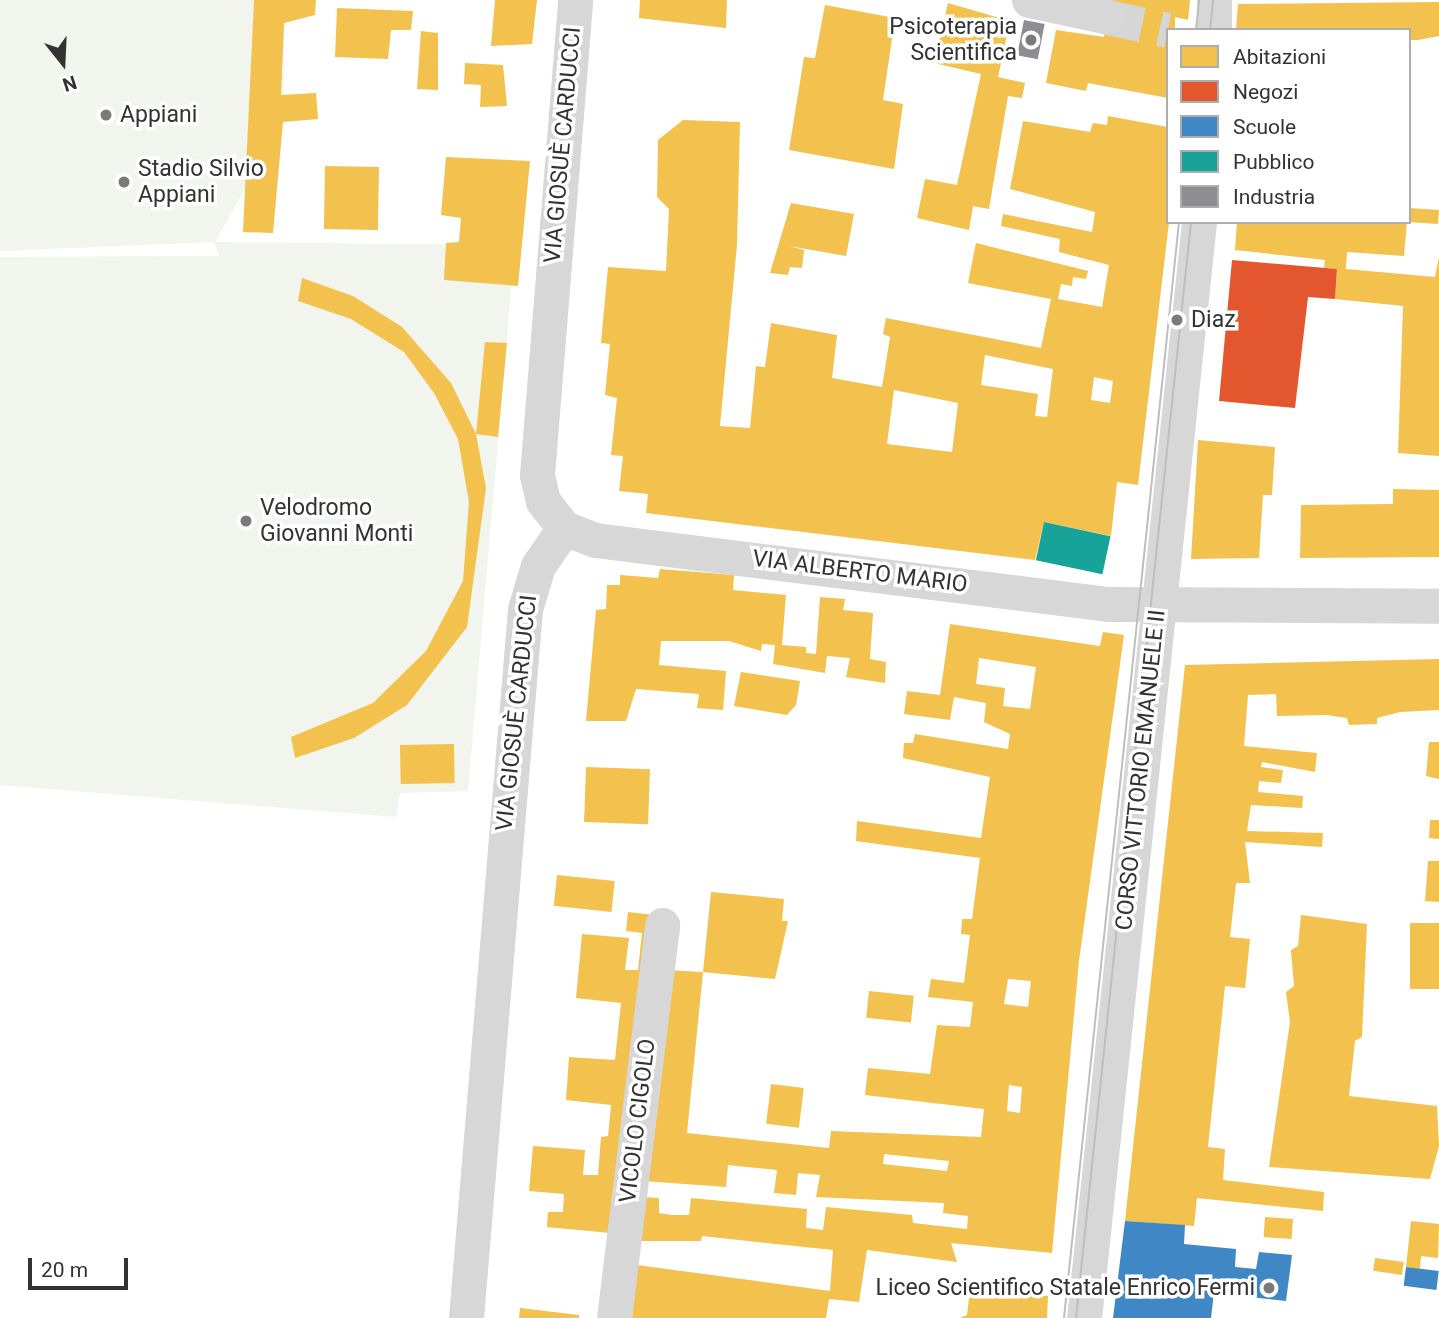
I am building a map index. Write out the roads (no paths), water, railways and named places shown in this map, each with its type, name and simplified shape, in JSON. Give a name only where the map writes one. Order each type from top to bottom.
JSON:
[{"type":"street","name":"VIA GIOSUÈ CARDUCCI","points":[[466,1318],[525,609],[538,566],[564,528],[543,501],[537,475],[576,0]]},
{"type":"street","points":[[1029,0],[1108,17]]},
{"type":"street","points":[[1214,0],[1214,28]]},
{"type":"street","name":"CORSO VITTORIO EMANUELE II","points":[[1084,1318],[1199,224]]},
{"type":"street","name":"VIA ALBERTO MARIO","points":[[564,528],[595,540],[1158,606],[1439,606]]},
{"type":"street","name":"VICOLO CIGOLO","points":[[614,1318],[662,925]]},
{"type":"tunnel","points":[[1108,17],[1166,30]]},
{"type":"tram line","points":[[1196,28],[1199,0]]},
{"type":"tram line","points":[[1210,28],[1213,0]]},
{"type":"tram line","points":[[1064,1318],[1179,224]]},
{"type":"tram line","points":[[1076,1318],[1191,224]]},
{"type":"place","name":"Psicoterapia Scientifica","points":[[1031,40]]},
{"type":"place","name":"Appiani","points":[[106,115]]},
{"type":"place","name":"Stadio Silvio Appiani","points":[[124,182]]},
{"type":"place","name":"Diaz","points":[[1177,320]]},
{"type":"place","name":"Velodromo Giovanni Monti","points":[[246,521]]},
{"type":"place","name":"Liceo Scientifico Statale Enrico Fermi","points":[[1269,1288]]}]
